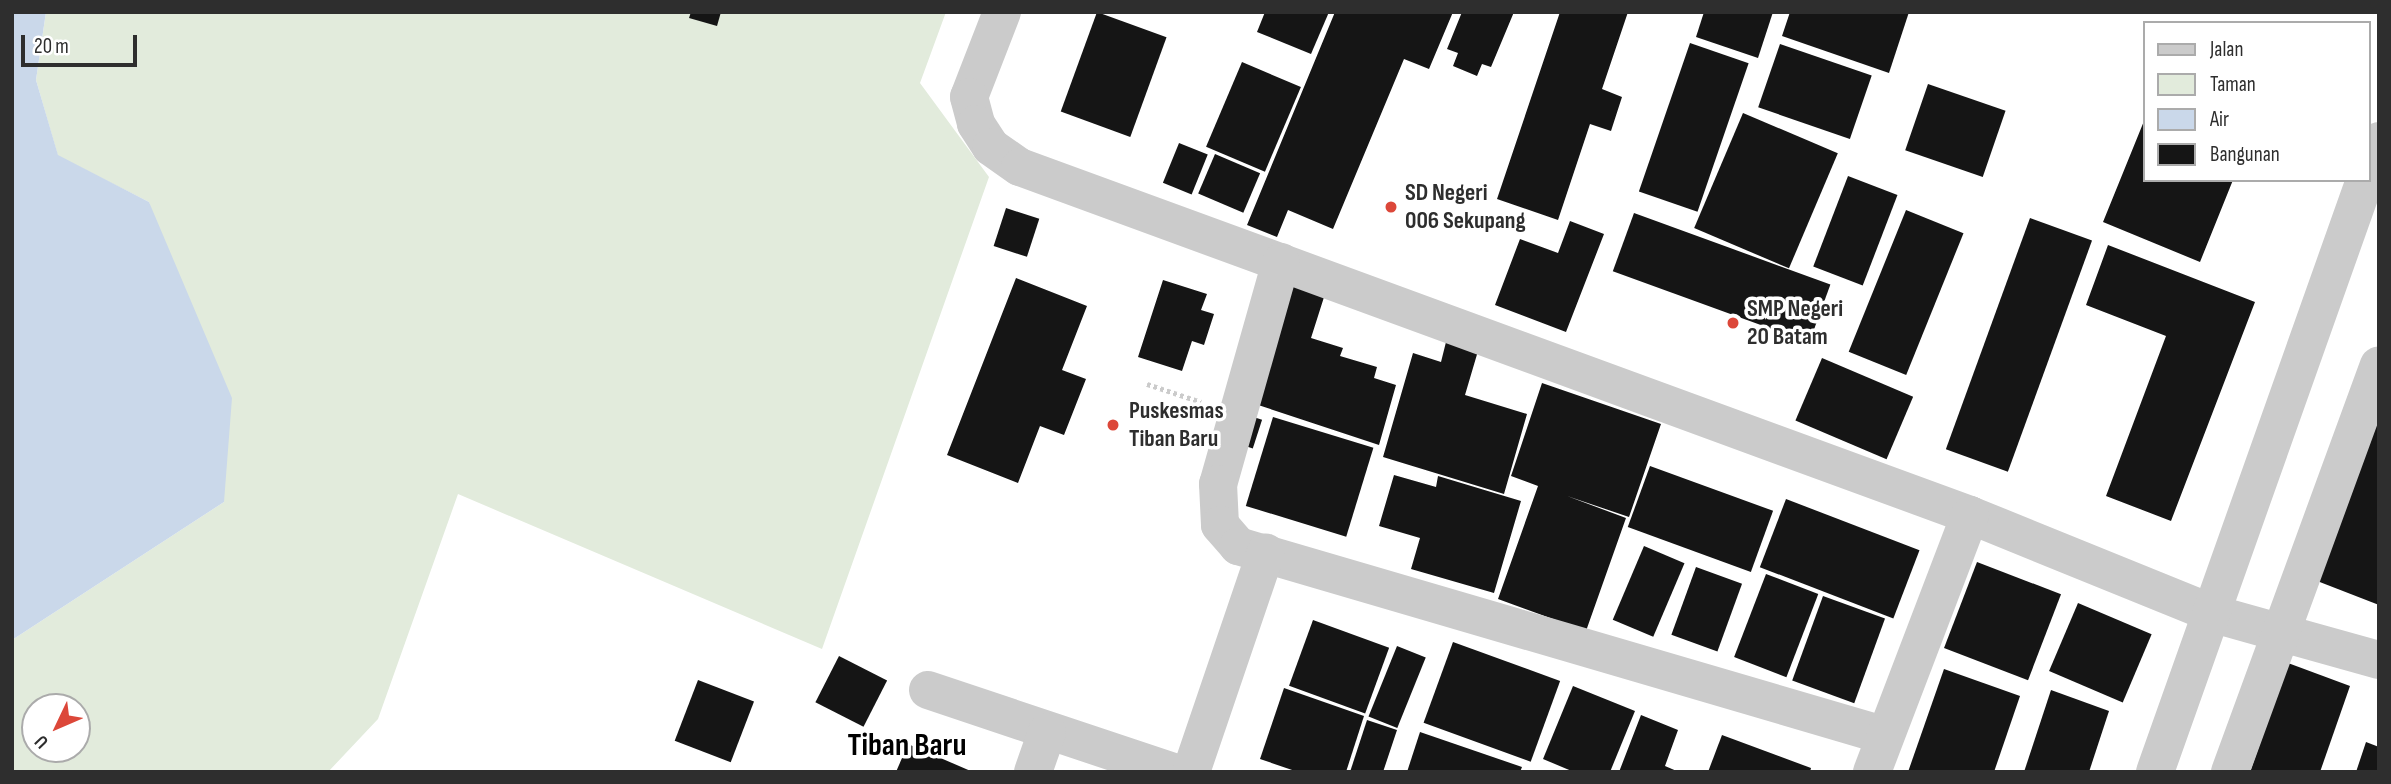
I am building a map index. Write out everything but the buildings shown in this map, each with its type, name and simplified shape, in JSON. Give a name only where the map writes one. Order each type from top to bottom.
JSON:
[{"type":"street","points":[[1002,12],[969,97],[976,124],[991,147],[1020,167],[1970,515],[2214,614],[2379,660]]},
{"type":"street","points":[[2370,166],[2379,141]]},
{"type":"street","points":[[2155,772],[2214,614],[2364,182]]},
{"type":"street","points":[[1281,262],[1218,484],[1220,525],[1238,546],[1266,552],[1883,735]]},
{"type":"street","points":[[2230,772],[2379,365]]},
{"type":"street","points":[[1872,772],[1883,735],[1970,515]]},
{"type":"street","points":[[1191,772],[1266,552]]},
{"type":"street","points":[[928,690],[1172,772]]},
{"type":"street","points":[[1033,772],[1047,732]]},
{"type":"path","points":[[1147,384],[1238,415]]},
{"type":"green space","points":[[46,12],[946,12],[920,83],[989,177],[822,649],[458,494],[378,719],[328,772],[12,772],[12,640],[224,502],[149,202],[58,156],[36,80]]},
{"type":"water","points":[[12,12],[46,12],[36,80],[58,155],[149,202],[232,398],[224,502],[12,640]]},
{"type":"place","name":"SD Negeri 006 Sekupang","points":[[1391,207]]},
{"type":"place","name":"SMP Negeri 20 Batam","points":[[1733,323]]},
{"type":"place","name":"Puskesmas Tiban Baru","points":[[1113,425]]},
{"type":"district","name":"Tiban Baru","points":[[907,746]]}]
